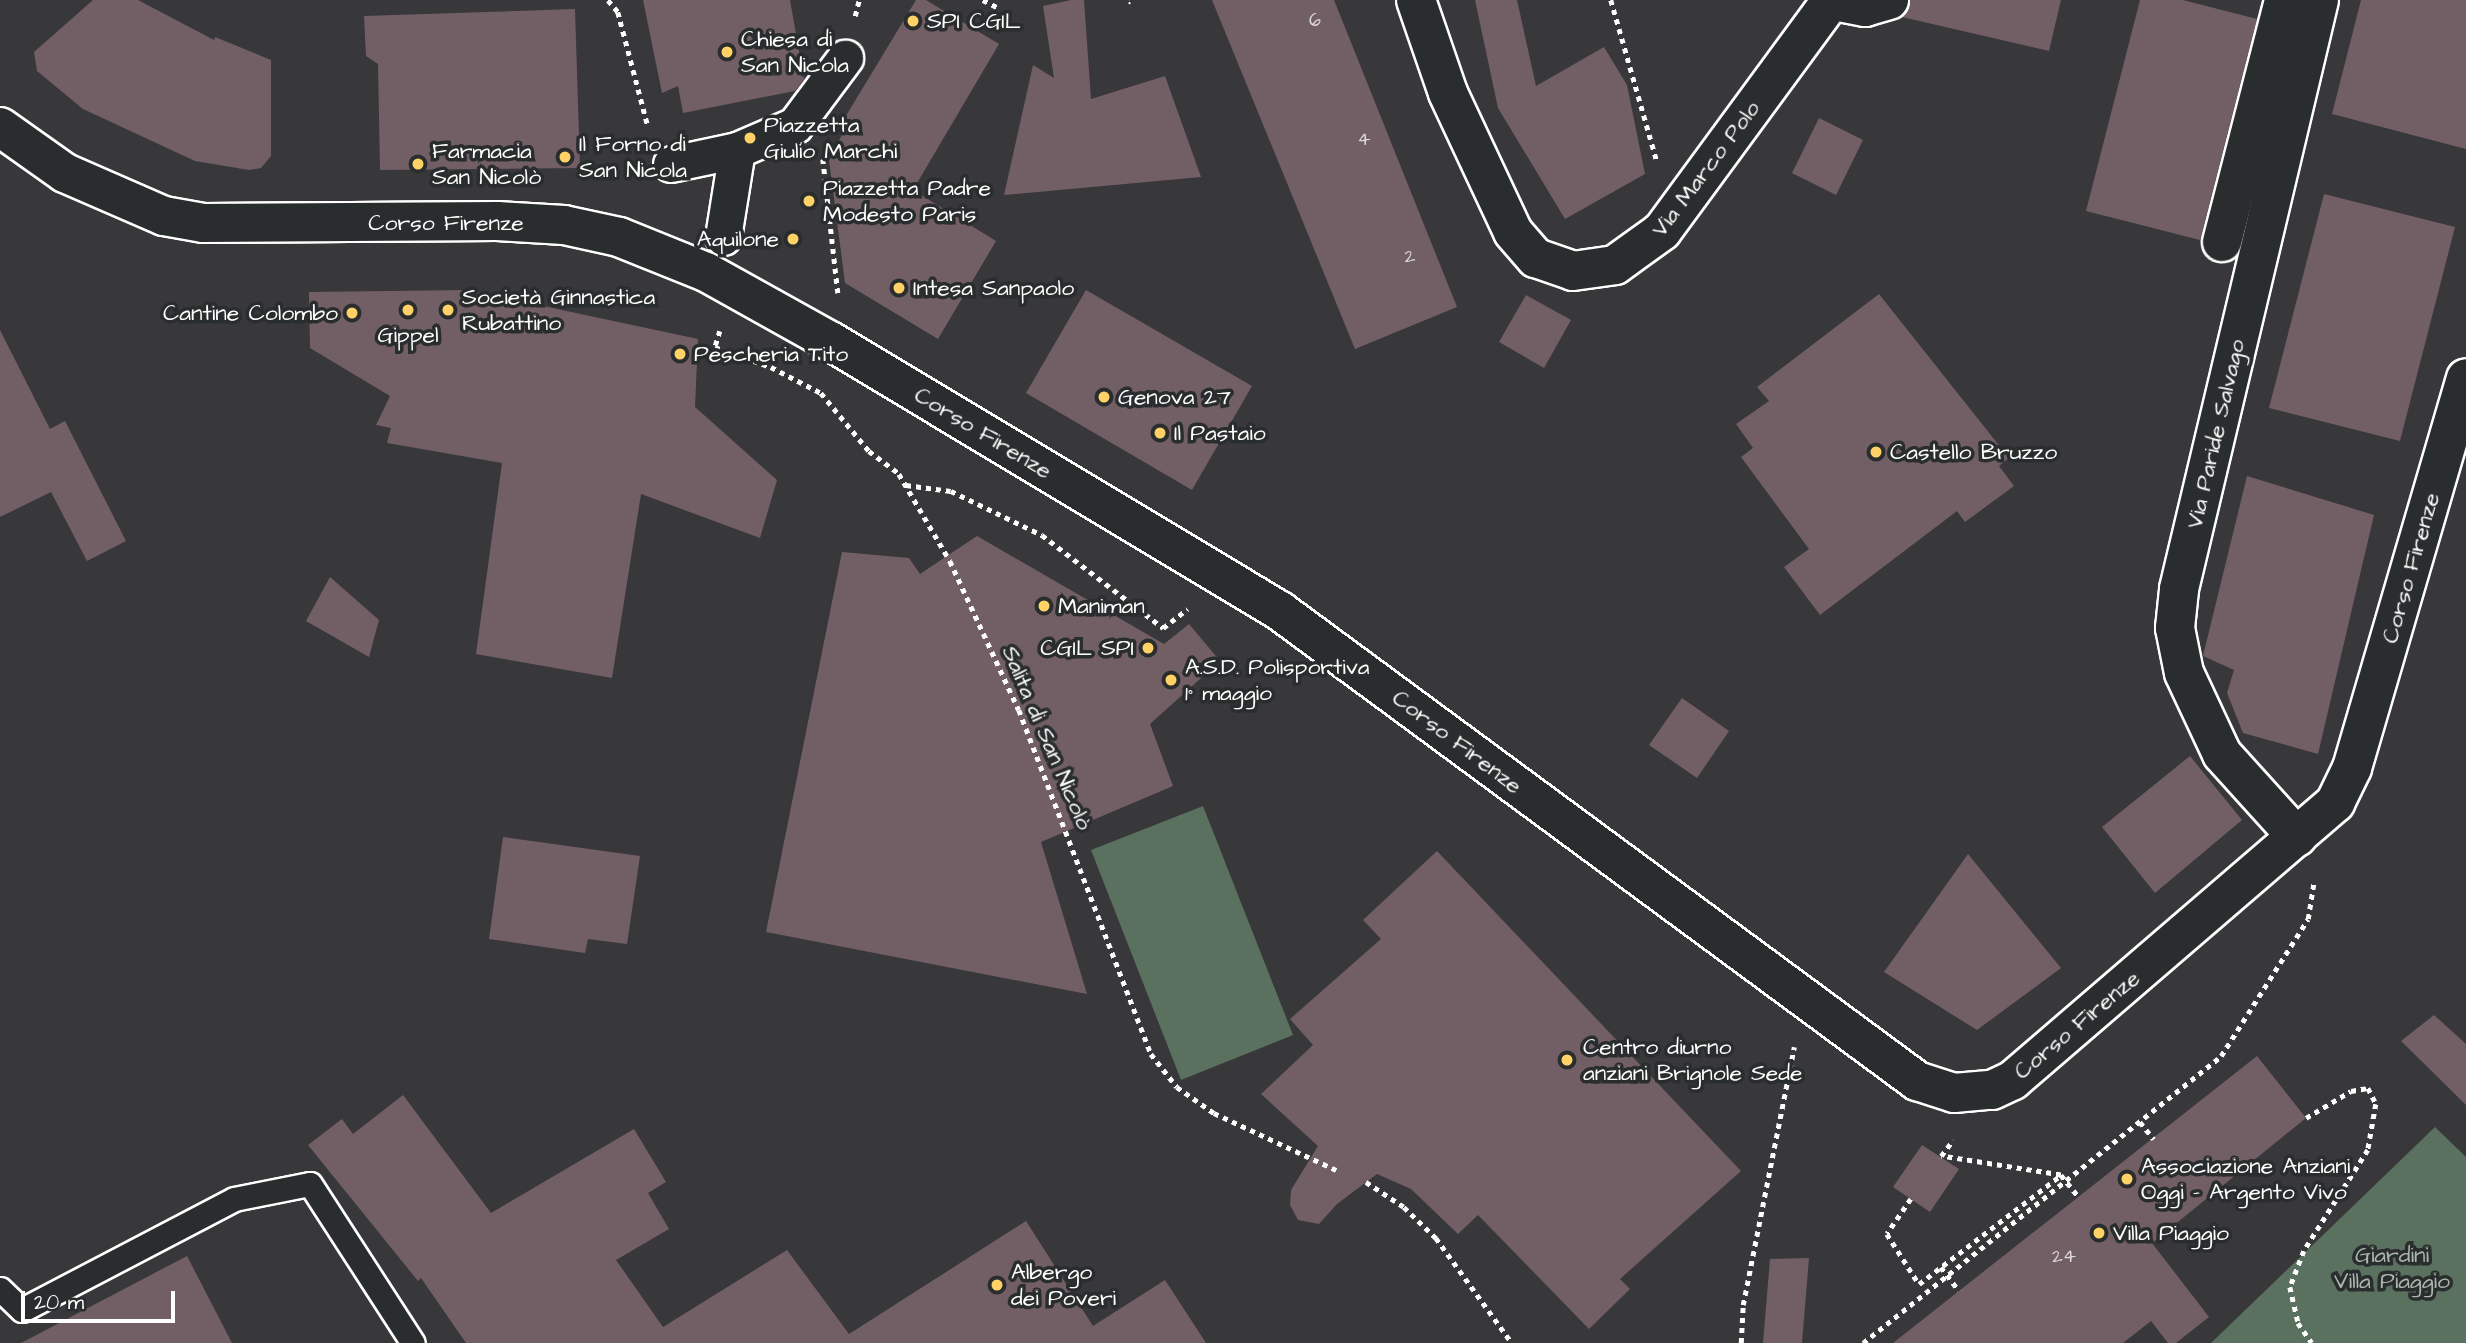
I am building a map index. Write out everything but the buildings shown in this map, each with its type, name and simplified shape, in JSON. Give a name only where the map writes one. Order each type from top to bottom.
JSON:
[{"type":"street","name":"Via Marco Polo","points":[[1416,0],[1448,93],[1513,232],[1536,258],[1573,271],[1615,265],[1638,252],[1677,214],[1830,1]]},
{"type":"street","points":[[1830,1],[1865,7],[1889,0]]},
{"type":"street","points":[[2222,242],[2284,0]]},
{"type":"street","name":"Via Paride Salvago","points":[[2297,836],[2222,754],[2184,673],[2175,628],[2179,589],[2319,0]]},
{"type":"street","points":[[671,164],[737,150],[795,125],[845,58]]},
{"type":"street","name":"Corso Firenze","points":[[0,127],[65,173],[164,216],[203,223],[497,221],[564,225],[619,237],[706,272],[832,342],[1280,611],[1804,995],[1917,1081],[1954,1093],[1992,1090],[2013,1080],[2335,803],[2352,768],[2466,378]]},
{"type":"street","points":[[723,237],[737,150]]},
{"type":"lane","points":[[0,1289],[22,1310],[234,1199],[310,1184],[413,1343]]},
{"type":"path","points":[[608,0],[618,12],[656,160],[671,164]]},
{"type":"path","points":[[983,0],[997,7]]},
{"type":"path","points":[[1611,0],[1677,214]]},
{"type":"path","points":[[828,147],[822,157],[838,297]]},
{"type":"path","name":"Salita di San Nicolò","points":[[722,326],[715,347],[771,367],[821,393],[905,485],[950,561],[1019,710],[1151,1054],[1177,1087],[1214,1113],[1336,1170]]},
{"type":"path","points":[[905,485],[951,491],[1042,536],[1163,628],[1187,609]]},
{"type":"path","points":[[1863,1343],[2221,1056],[2308,919],[2317,870]]},
{"type":"path","points":[[1741,1343],[1743,1305],[1804,995]]},
{"type":"path","points":[[2306,1118],[2351,1091],[2368,1088],[2376,1104],[2368,1150],[2304,1251],[2290,1287],[2298,1323],[2312,1343]]},
{"type":"path","points":[[2140,1122],[2154,1139]]},
{"type":"path","points":[[1941,1156],[2061,1175],[2078,1196]]},
{"type":"path","points":[[1911,1199],[1886,1234],[1919,1284],[2061,1175]]},
{"type":"path","points":[[1366,1182],[1404,1207],[1436,1238],[1512,1343]]},
{"type":"path","points":[[1941,1267],[1959,1291]]},
{"type":"green space","points":[[1203,806],[1293,1035],[1181,1080],[1091,850]]},
{"type":"green space","name":"Giardini Villa Piaggio","points":[[2435,1127],[2466,1157],[2466,1343],[2211,1343]]},
{"type":"place","name":"SPI CGIL","points":[[913,21]]},
{"type":"place","name":"Chiesa di San Nicola","points":[[727,52]]},
{"type":"place","name":"Piazzetta Giulio Marchi","points":[[750,138]]},
{"type":"place","name":"Il Forno di San Nicola","points":[[565,157]]},
{"type":"place","name":"Farmacia San Nicolò","points":[[418,164]]},
{"type":"place","name":"Piazzetta Padre Modesto Paris","points":[[809,201]]},
{"type":"place","name":"Aquilone","points":[[793,239]]},
{"type":"place","name":"Intesa Sanpaolo","points":[[899,288]]},
{"type":"place","name":"Gippel","points":[[408,310]]},
{"type":"place","name":"Società Ginnastica Rubattino","points":[[448,310]]},
{"type":"place","name":"Cantine Colombo","points":[[352,313]]},
{"type":"place","name":"Pescheria Tito","points":[[680,354]]},
{"type":"place","name":"Genova 27","points":[[1104,397]]},
{"type":"place","name":"Il Pastaio","points":[[1160,433]]},
{"type":"place","name":"Castello Bruzzo","points":[[1876,452]]},
{"type":"place","name":"Maniman","points":[[1044,606]]},
{"type":"place","name":"CGIL SPI","points":[[1148,648]]},
{"type":"place","name":"A.S.D. Polisportiva 1° maggio","points":[[1171,680]]},
{"type":"place","name":"Centro diurno anziani Brignole Sede","points":[[1567,1060]]},
{"type":"place","name":"Associazione Anziani Oggi - Argento Vivo","points":[[2127,1179]]},
{"type":"place","name":"Villa Piaggio","points":[[2099,1233]]},
{"type":"place","name":"Albergo dei Poveri","points":[[997,1285]]}]
